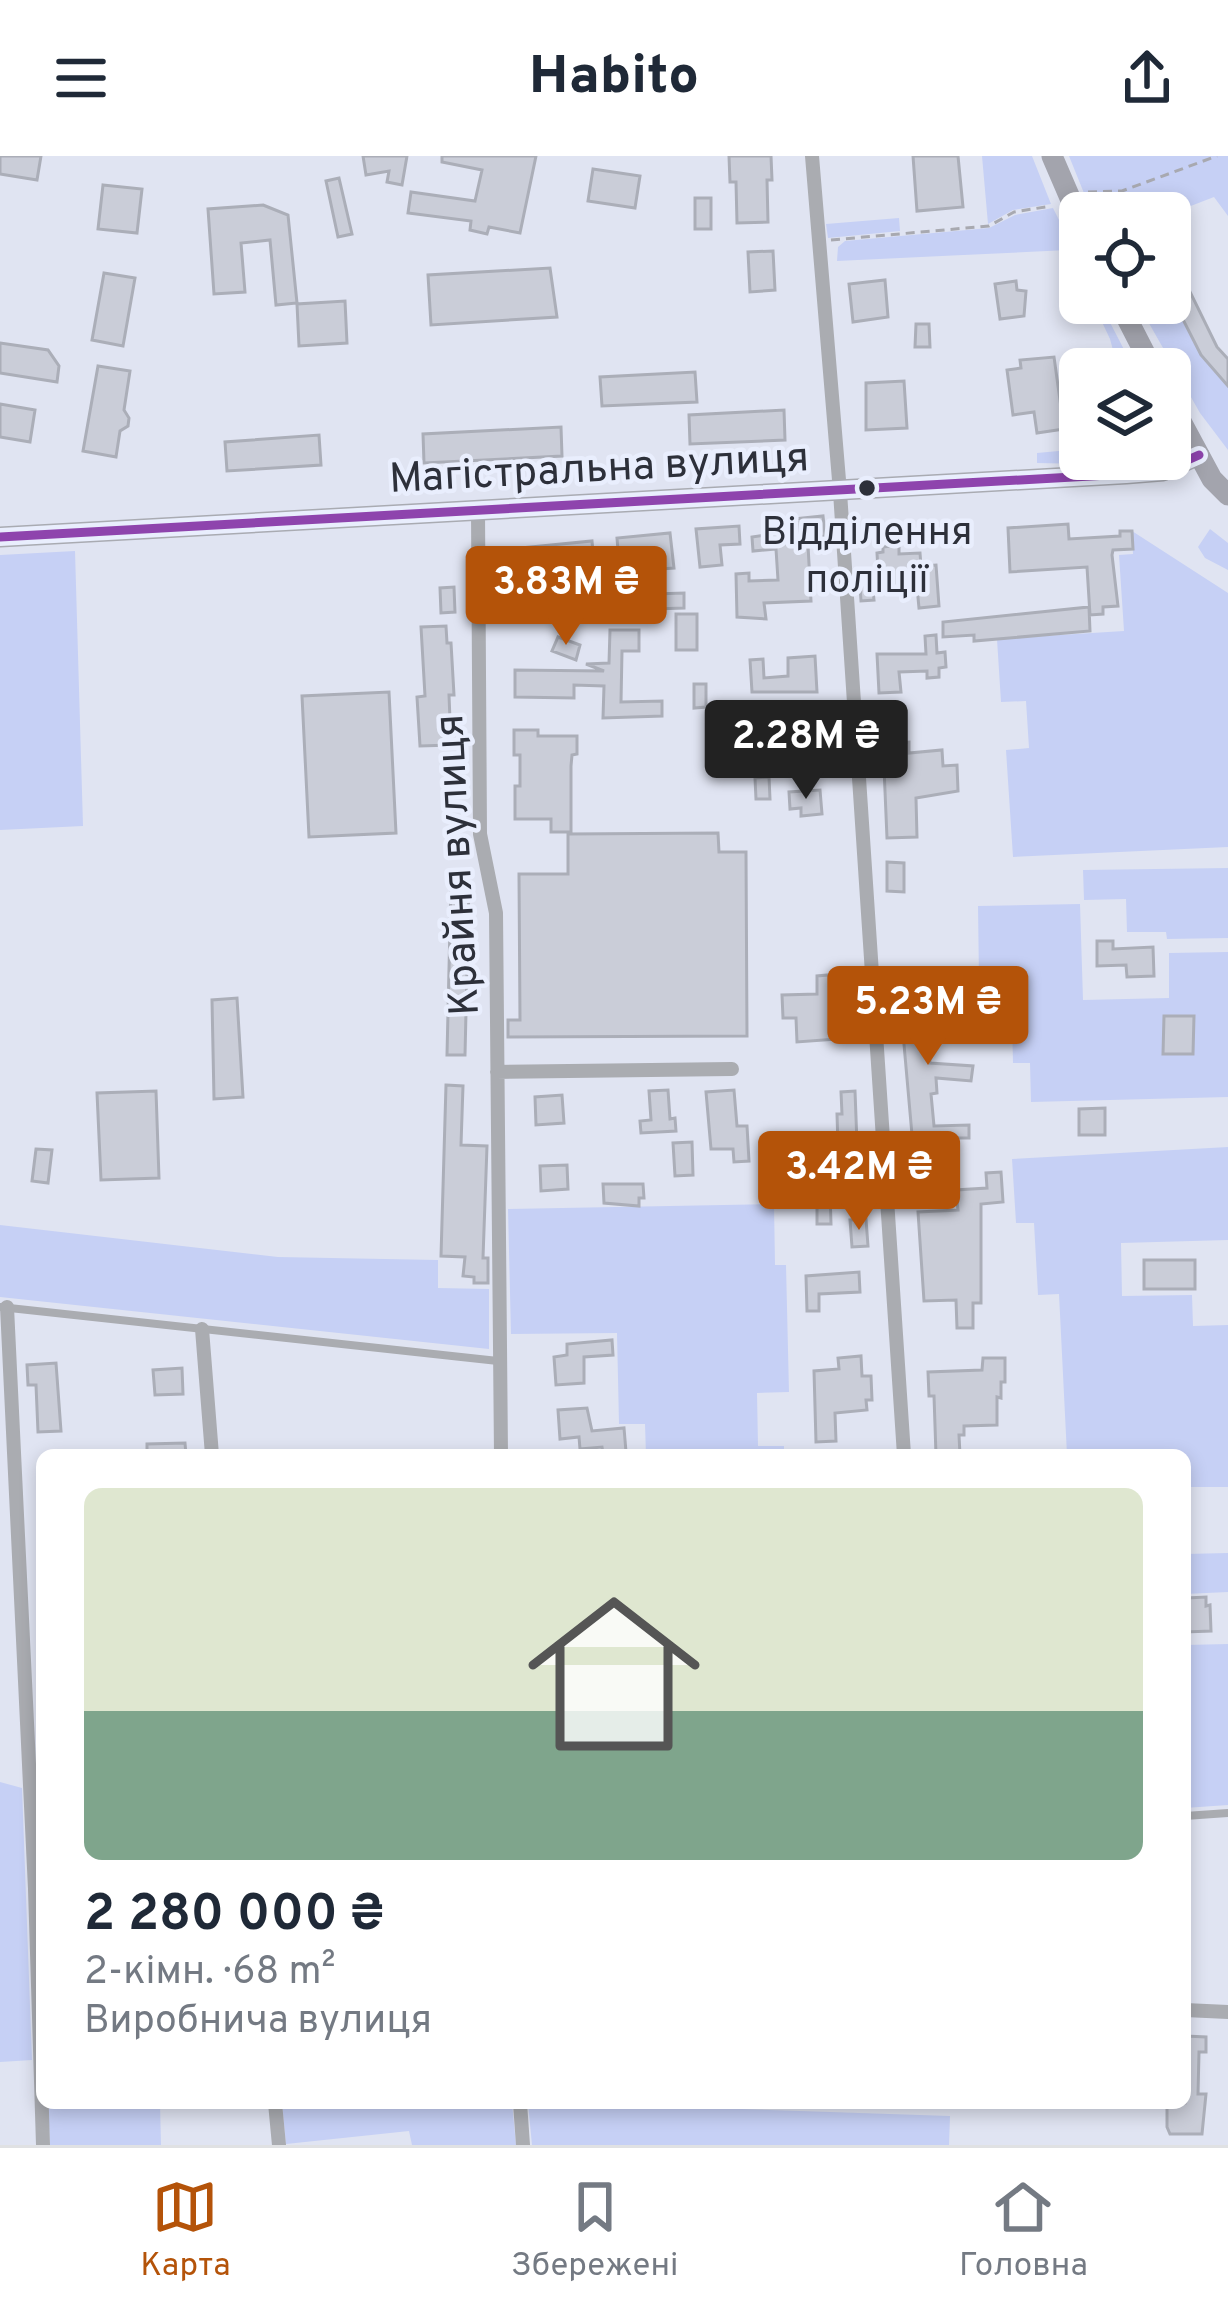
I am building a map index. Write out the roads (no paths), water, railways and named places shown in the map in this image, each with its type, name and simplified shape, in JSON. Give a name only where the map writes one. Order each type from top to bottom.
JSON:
[{"type":"main road","points":[[1052,156],[1068,192]]},
{"type":"main road","points":[[1191,439],[1212,479],[1228,495]]},
{"type":"street","points":[[812,156],[840,492],[904,1449]]},
{"type":"street","name":"Магістральна вулиця","points":[[0,538],[1163,471],[1199,454]]},
{"type":"street","name":"Крайня вулиця","points":[[478,511],[480,834],[496,913],[501,1449]]},
{"type":"street","name":"Крайня вулиця","points":[[497,1072],[732,1070]]},
{"type":"street","points":[[4,1307],[36,1995]]},
{"type":"street","points":[[202,1329],[212,1449]]},
{"type":"street","points":[[1191,2011],[1228,2012]]},
{"type":"street","points":[[41,2109],[43,2145]]},
{"type":"street","points":[[276,2109],[279,2145]]},
{"type":"street","points":[[520,2109],[523,2145]]},
{"type":"lane","points":[[4,1307],[498,1361]]},
{"type":"lane","points":[[1191,1816],[1228,1813]]},
{"type":"place","name":"Відділення поліції","points":[[867,488]]}]
